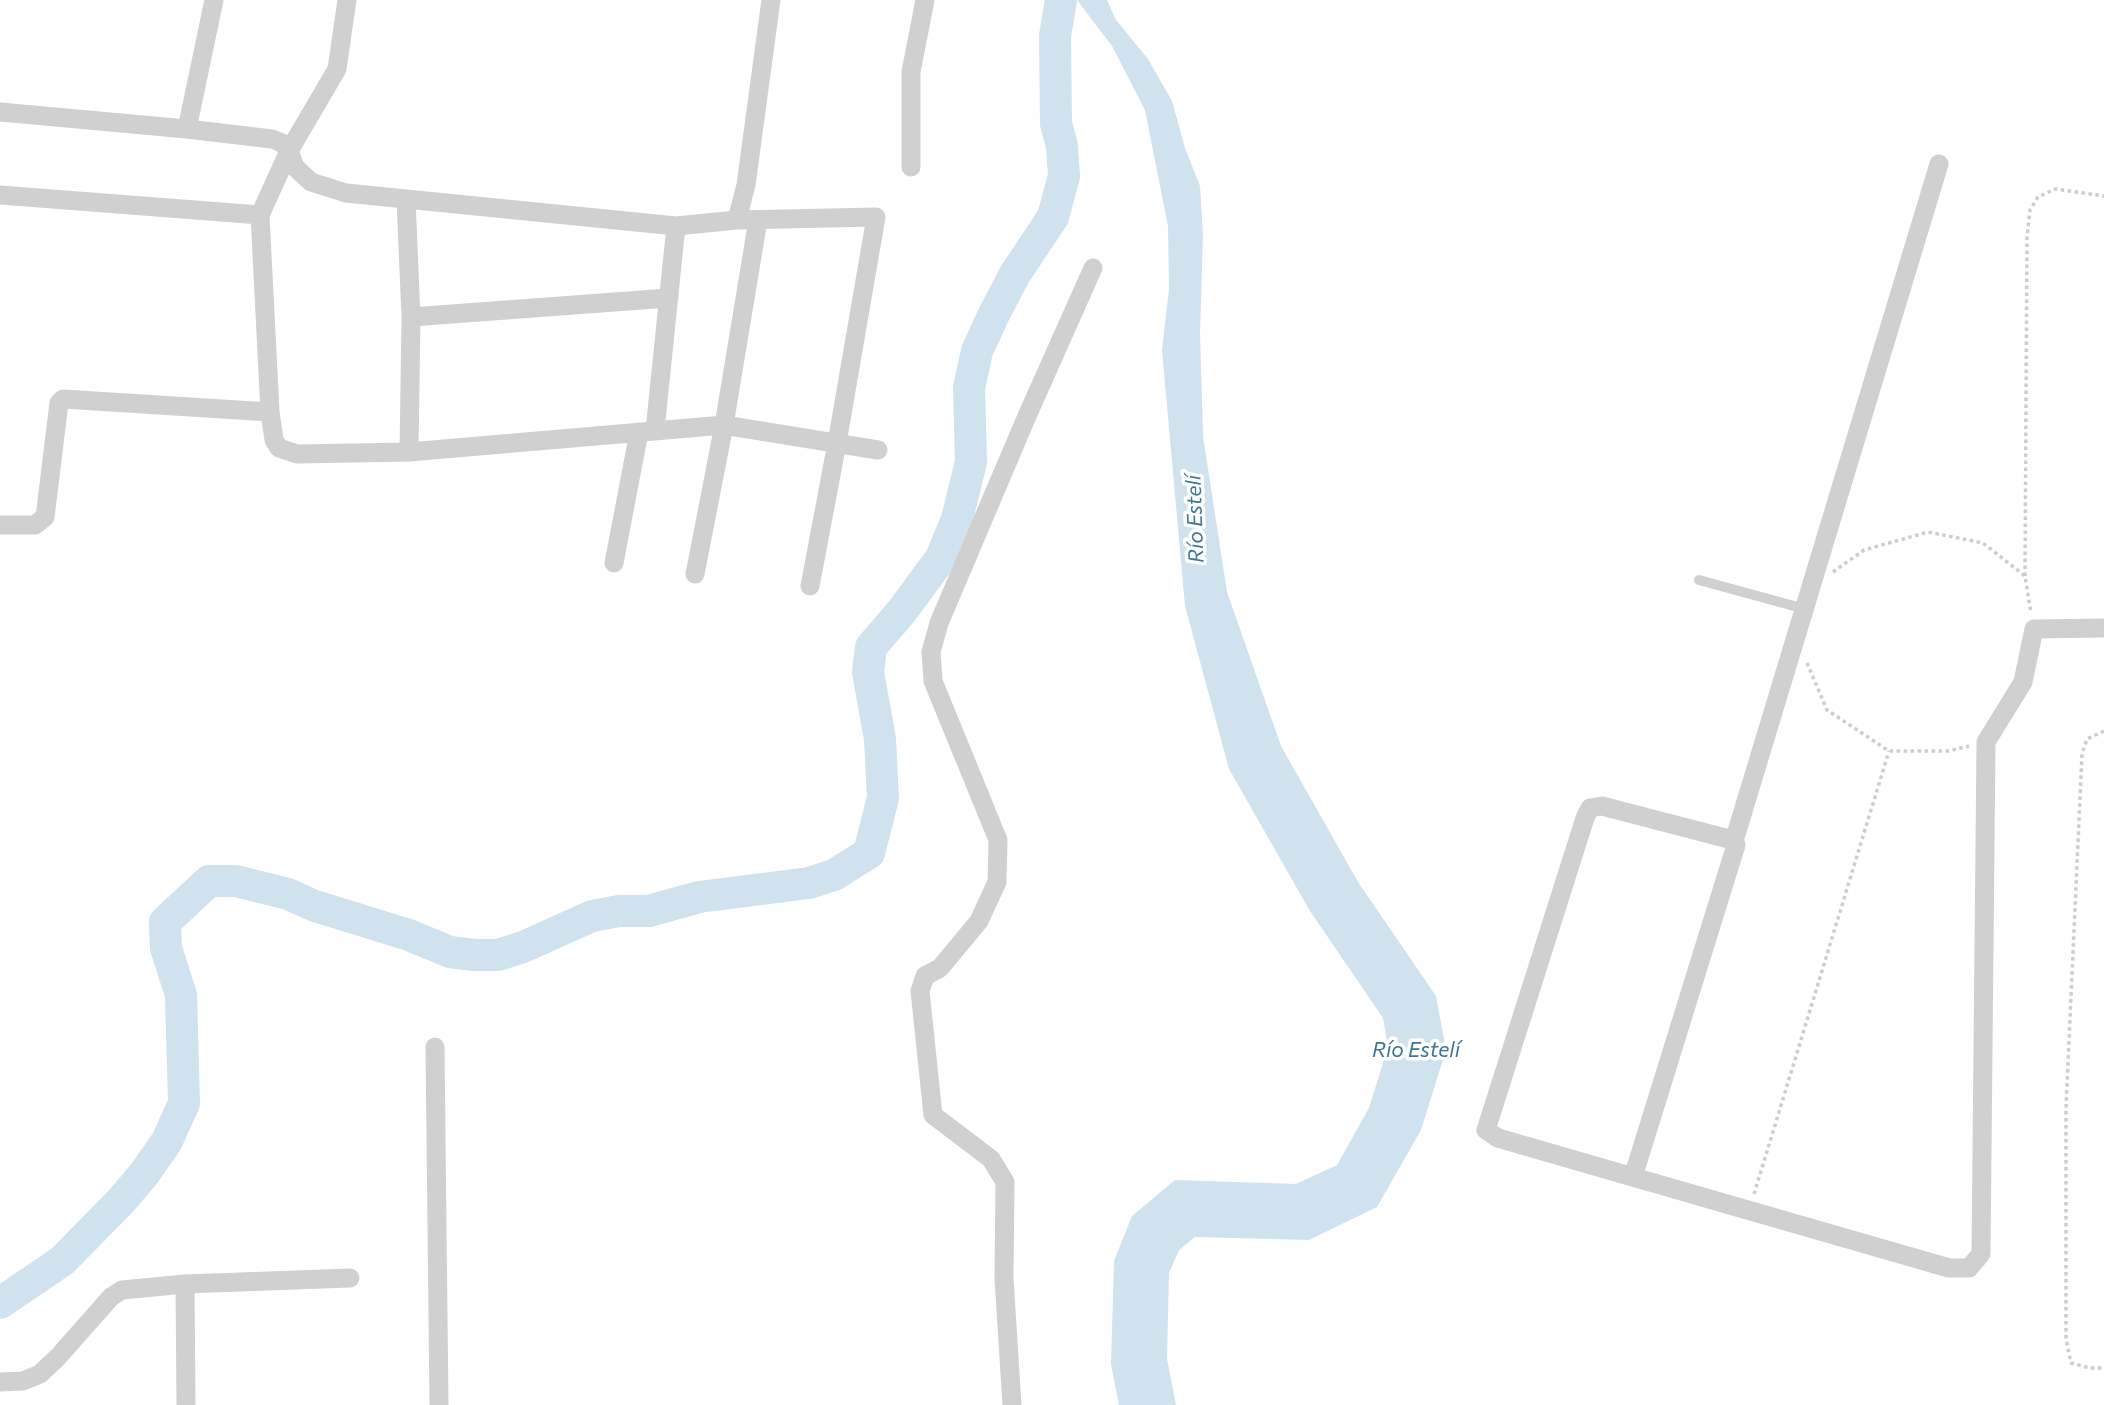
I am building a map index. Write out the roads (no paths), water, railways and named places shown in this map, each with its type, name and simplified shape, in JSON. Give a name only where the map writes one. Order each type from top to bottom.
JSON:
[{"type":"street","points":[[187,129],[214,0]]},
{"type":"street","points":[[347,0],[337,69],[289,151],[260,215],[270,412],[274,440],[279,448],[297,454],[409,452],[724,425],[878,450]]},
{"type":"street","points":[[737,220],[746,185],[771,0]]},
{"type":"street","points":[[911,167],[911,72],[925,0]]},
{"type":"street","points":[[0,112],[272,139],[282,143],[289,151],[295,167],[311,181],[346,193],[676,226],[737,220],[876,217],[838,443],[810,586]]},
{"type":"street","points":[[1633,1177],[1736,845],[1734,841],[1939,164]]},
{"type":"street","points":[[0,195],[260,215]]},
{"type":"street","points":[[406,200],[411,317],[409,452]]},
{"type":"street","points":[[695,573],[724,425],[758,220]]},
{"type":"street","points":[[614,563],[647,431],[669,298],[676,226]]},
{"type":"street","points":[[1013,1405],[1004,1278],[1005,1182],[991,1159],[933,1115],[920,991],[925,976],[940,968],[979,921],[997,882],[998,840],[933,681],[930,652],[944,611],[1093,268]]},
{"type":"street","points":[[411,317],[669,298]]},
{"type":"street","points":[[0,525],[35,525],[45,517],[59,403],[63,399],[270,412]]},
{"type":"street","points":[[1734,841],[1602,806],[1590,808],[1486,1130],[1498,1138],[1949,1268],[1969,1268],[1981,1254],[1986,742],[2023,682],[2034,629],[2104,628]]},
{"type":"street","points":[[435,1047],[439,1405]]},
{"type":"street","points":[[0,1382],[23,1381],[40,1374],[111,1297],[122,1290],[185,1284],[350,1278]]},
{"type":"street","points":[[185,1284],[186,1405]]},
{"type":"lane","points":[[1699,580],[1805,609]]},
{"type":"water","name":"Río Estelí","points":[[1077,0],[1107,0],[1116,20],[1148,59],[1172,101],[1185,148],[1200,186],[1203,235],[1200,333],[1203,436],[1227,592],[1281,746],[1358,882],[1436,996],[1446,1050],[1421,1130],[1377,1207],[1309,1240],[1195,1237],[1179,1250],[1169,1273],[1167,1359],[1176,1405],[1119,1405],[1111,1364],[1114,1261],[1132,1216],[1175,1180],[1296,1184],[1337,1165],[1369,1108],[1388,1047],[1383,1018],[1310,911],[1229,769],[1185,606],[1162,350],[1169,289],[1168,226],[1145,110],[1112,46]]},
{"type":"waterway","points":[[0,1303],[62,1261],[121,1201],[167,1141],[184,1103],[181,995],[166,948],[165,922],[209,881],[236,881],[288,894],[315,906],[409,935],[450,952],[498,955],[523,947],[592,916],[619,911],[649,911],[699,897],[809,883],[834,875],[869,853],[883,798],[880,739],[868,672],[871,647],[902,611],[941,558],[957,519],[971,462],[969,388],[977,351],[1015,274],[1053,217],[1064,176],[1062,146],[1056,124],[1055,36],[1061,0]]}]
